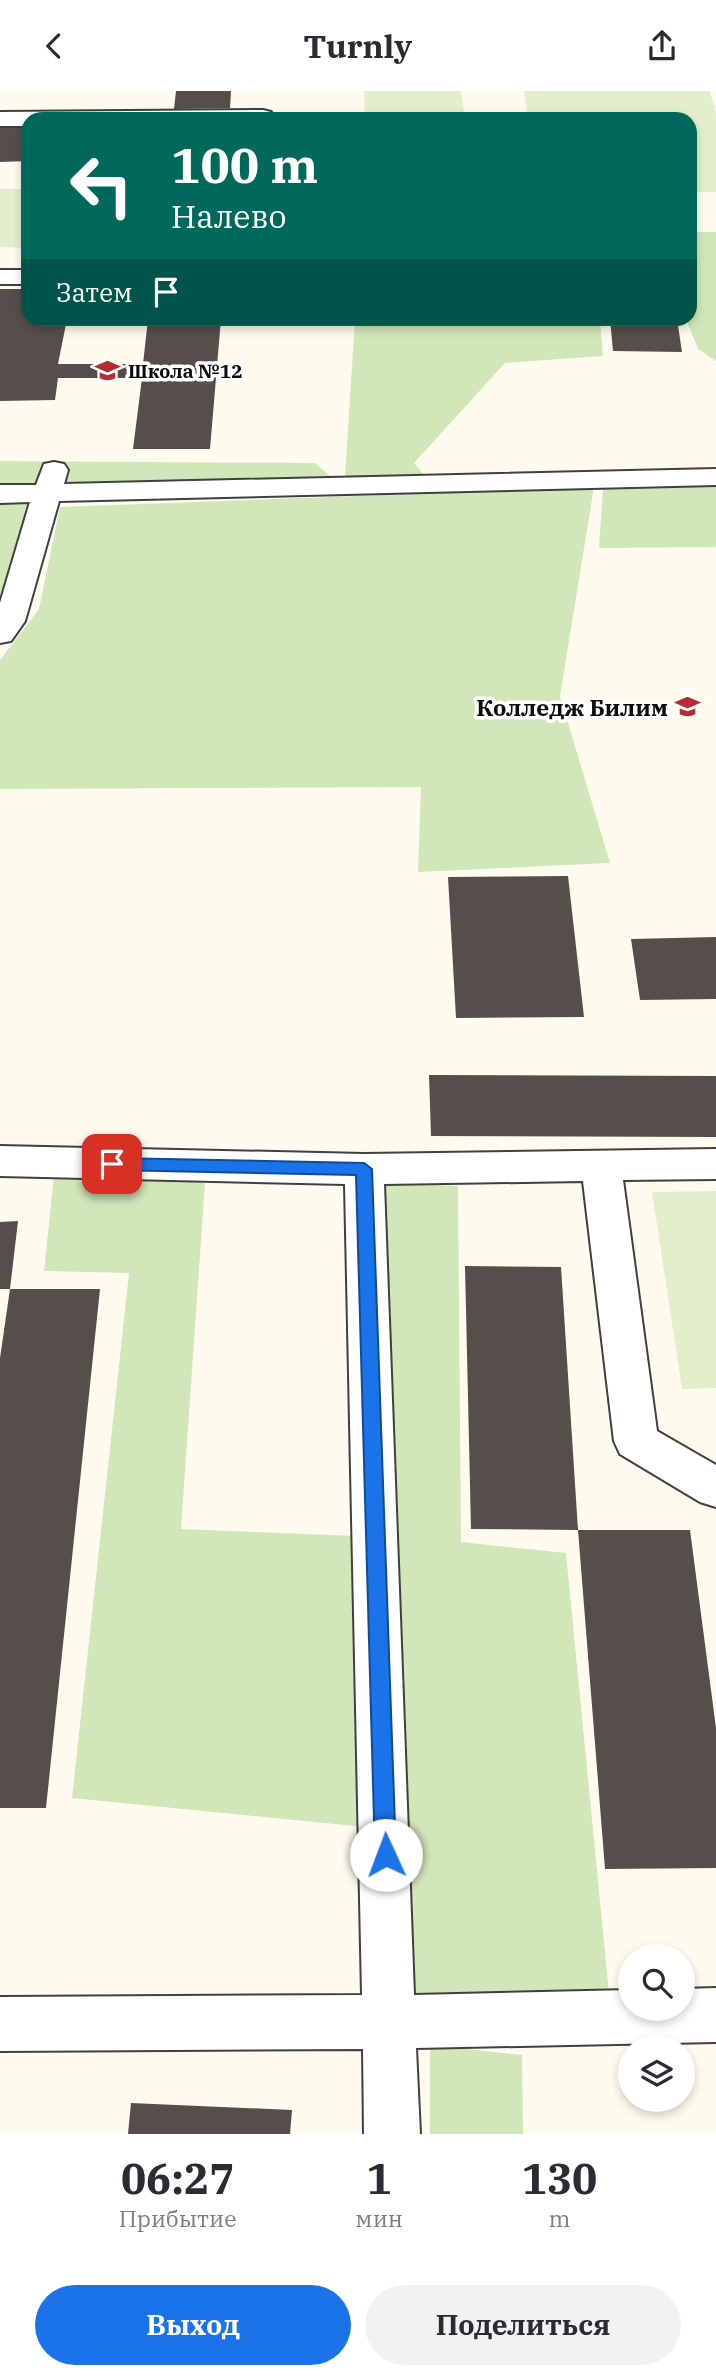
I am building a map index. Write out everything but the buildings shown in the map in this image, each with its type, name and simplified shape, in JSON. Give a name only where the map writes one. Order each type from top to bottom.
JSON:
[{"type":"street","points":[[139,91],[141,112]]},
{"type":"street","points":[[263,112],[265,91]]},
{"type":"street","points":[[0,119],[21,119]]},
{"type":"street","points":[[0,277],[21,277]]},
{"type":"street","points":[[0,494],[51,480],[716,477]]},
{"type":"street","points":[[0,633],[10,621],[51,480]]},
{"type":"street","points":[[0,1161],[364,1169],[716,1164]]},
{"type":"street","points":[[601,1166],[636,1441],[716,1488]]},
{"type":"street","points":[[364,1169],[393,2134]]},
{"type":"street","points":[[0,2024],[391,2022],[716,2015]]},
{"type":"green space","points":[[364,91],[461,91],[464,112],[365,112]]},
{"type":"green space","points":[[524,91],[710,91],[716,113],[716,192],[697,192],[697,112],[527,112]]},
{"type":"green space","points":[[0,189],[21,189],[21,248],[0,247]]},
{"type":"green space","points":[[697,232],[716,232],[716,361],[698,349],[689,326],[697,326]]},
{"type":"green space","points":[[355,326],[601,326],[603,356],[505,363],[414,463],[425,476],[345,476]]},
{"type":"green space","points":[[0,461],[315,463],[330,476],[0,487]]},
{"type":"green space","points":[[716,486],[716,547],[599,548],[603,488]]},
{"type":"green space","points":[[594,487],[560,696],[610,863],[418,872],[421,787],[0,789],[0,660],[39,609],[60,507]]},
{"type":"green space","points":[[0,502],[31,502],[0,595]]},
{"type":"green space","points":[[54,1175],[205,1183],[181,1529],[356,1536],[365,1827],[72,1798],[129,1273],[44,1271]]},
{"type":"green space","points":[[380,1183],[458,1186],[461,1542],[566,1553],[609,1993],[401,2004]]},
{"type":"green space","points":[[716,1191],[716,1388],[682,1389],[652,1192]]},
{"type":"green space","points":[[430,2045],[522,2055],[523,2134],[430,2134]]},
{"type":"place","name":"Школа №12","points":[[108,371]]},
{"type":"place","name":"Колледж Билим","points":[[688,707]]},
{"type":"route","points":[[112,1164],[364,1169],[386,1855]]}]
